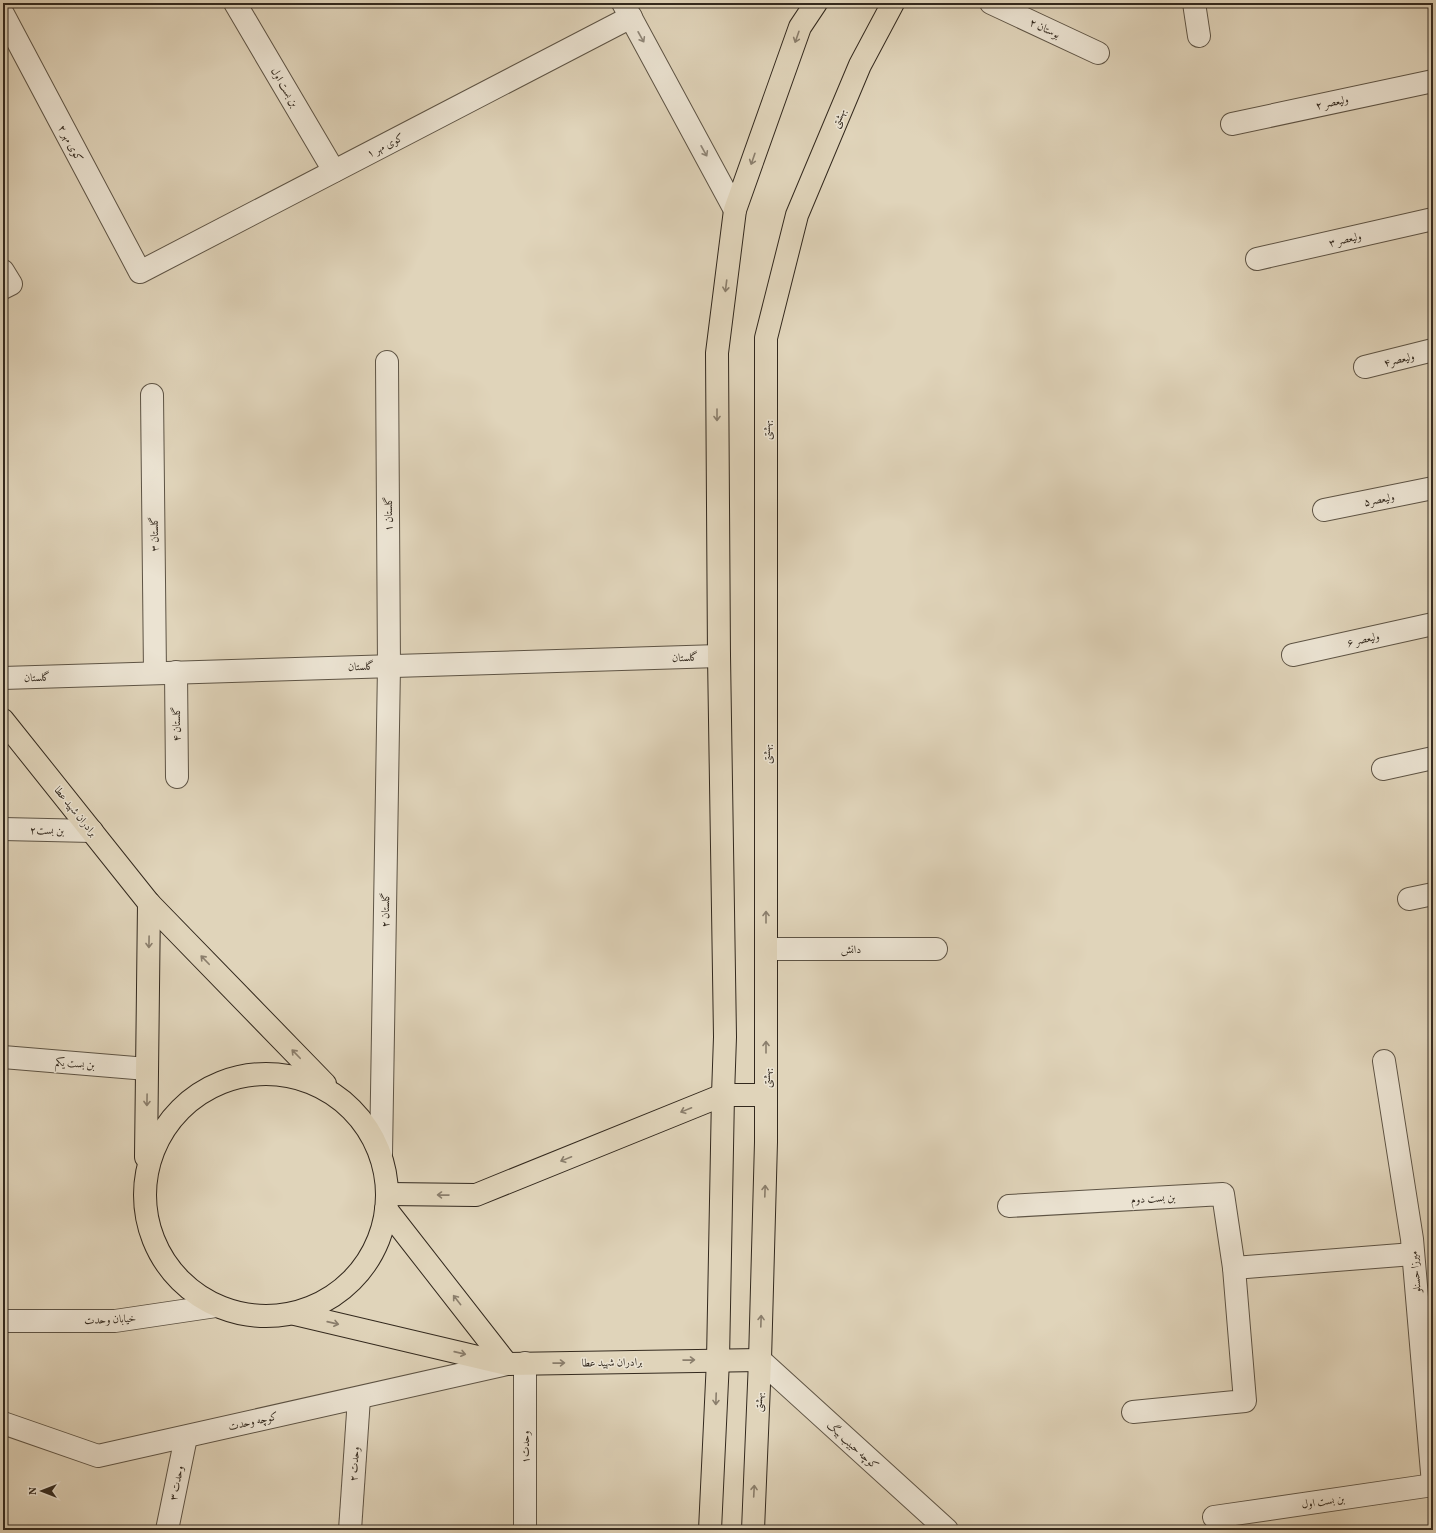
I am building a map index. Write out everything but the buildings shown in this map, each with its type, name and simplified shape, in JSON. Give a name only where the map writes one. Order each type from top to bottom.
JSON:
[{"type":"main road","points":[[710,1530],[718,1360],[725,1037],[719,656],[717,354],[735,210],[800,26],[816,3]]},
{"type":"main road","name":"بهشتی","points":[[753,1530],[760,1360],[766,1142],[766,338],[797,215],[860,65],[893,3]]},
{"type":"main road","name":"برادران شهید عطا","points":[[3,720],[149,902],[332,1092]]},
{"type":"main road","points":[[146,1175],[158,1136],[183,1105],[216,1083],[255,1073],[295,1075],[332,1092],[362,1119],[381,1154],[387,1202],[381,1235],[362,1270],[332,1298],[295,1314],[255,1317],[216,1306],[183,1284],[158,1252],[146,1215],[146,1175],[147,1069],[149,902]]},
{"type":"main road","points":[[387,1202],[476,1195],[723,1095],[766,1095]]},
{"type":"main road","points":[[387,1202],[516,1364]]},
{"type":"main road","name":"برادران شهید عطا","points":[[295,1314],[516,1364],[760,1360]]},
{"type":"street","name":"بن بست اول","points":[[235,3],[334,171]]},
{"type":"street","name":"بوستان ۲","points":[[991,3],[1098,53]]},
{"type":"street","points":[[1194,3],[1199,36]]},
{"type":"street","name":"کوی مهر ۱","points":[[140,272],[334,171],[627,10]]},
{"type":"street","points":[[627,10],[735,210]]},
{"type":"street","name":"کوی مهر ۲","points":[[3,14],[140,272]]},
{"type":"street","name":"ولیعصر ۲","points":[[1232,124],[1433,81]]},
{"type":"street","name":"ولیعصر ۳","points":[[1257,259],[1433,219]]},
{"type":"street","name":"ولیعصر۴","points":[[1365,367],[1433,350]]},
{"type":"street","name":"گلستان ۱","points":[[387,362],[389,666]]},
{"type":"street","name":"گلستان ۳","points":[[152,395],[166,673]]},
{"type":"street","name":"ولیعصر۵","points":[[1324,510],[1433,488]]},
{"type":"street","name":"ولیعصر ۶","points":[[1293,655],[1433,624]]},
{"type":"street","name":"گلستان","points":[[3,678],[719,656]]},
{"type":"street","name":"گلستان ۲","points":[[381,1154],[389,666]]},
{"type":"street","name":"گلستان ۴","points":[[166,673],[177,777]]},
{"type":"street","points":[[1383,769],[1433,758]]},
{"type":"street","name":"بن بست۲","points":[[3,829],[92,831]]},
{"type":"street","points":[[1409,899],[1433,894]]},
{"type":"street","name":"دانش","points":[[766,949],[936,949]]},
{"type":"street","name":"بن بست یکم","points":[[3,1057],[147,1069]]},
{"type":"street","name":"میرزا حسنلو","points":[[1384,1061],[1412,1239],[1433,1484]]},
{"type":"street","name":"بن بست دوم","points":[[1009,1206],[1223,1194],[1234,1268],[1245,1401],[1133,1412]]},
{"type":"street","points":[[1234,1268],[1413,1254]]},
{"type":"street","name":"خیابان وحدت","points":[[3,1321],[115,1321],[216,1306]]},
{"type":"street","name":"کوچه حبیب بیگ","points":[[760,1360],[947,1530]]},
{"type":"street","name":"کوچه وحدت","points":[[3,1423],[98,1456],[516,1364]]},
{"type":"street","name":"وحدت۱","points":[[516,1364],[525,1530]]},
{"type":"street","name":"وحدت ۲","points":[[350,1530],[358,1398]]},
{"type":"street","name":"وحدت ۳","points":[[167,1530],[186,1437]]},
{"type":"street","name":"بن بست اول","points":[[1214,1516],[1433,1484]]}]
